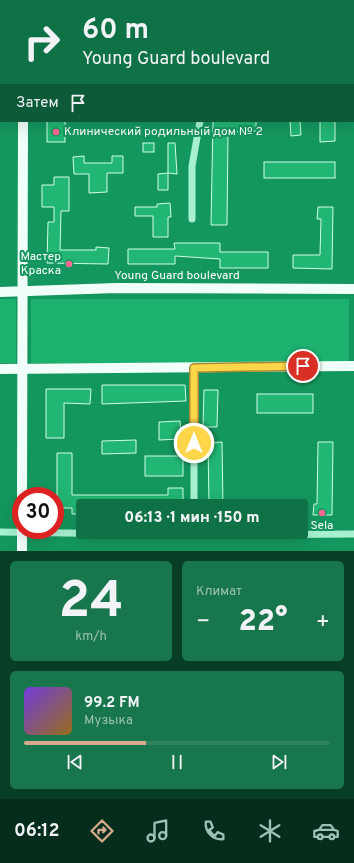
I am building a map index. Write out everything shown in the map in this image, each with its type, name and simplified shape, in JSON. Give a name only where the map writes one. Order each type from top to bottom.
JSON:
[{"type":"main road","points":[[22,487],[23,122]]},
{"type":"main road","name":"Young Guard boulevard","points":[[0,292],[116,288],[354,289]]},
{"type":"main road","points":[[0,369],[354,366]]},
{"type":"main road","points":[[22,539],[22,551]]},
{"type":"street","points":[[192,219],[192,166],[200,122]]},
{"type":"street","points":[[194,368],[194,499]]},
{"type":"street","points":[[0,532],[12,531]]},
{"type":"street","points":[[64,532],[76,532]]},
{"type":"street","points":[[308,534],[354,534]]},
{"type":"green space","points":[[0,299],[16,299],[16,363],[0,363]]},
{"type":"green space","points":[[31,299],[349,299],[349,363],[31,363]]},
{"type":"building","name":"Клинический родильный дом № 2","points":[[47,122],[65,122],[65,142],[47,142]]},
{"type":"building","points":[[213,122],[256,122],[256,131],[228,132],[227,225],[211,225]]},
{"type":"building","points":[[290,122],[300,122],[301,135],[291,136]]},
{"type":"building","points":[[320,122],[335,122],[335,141],[320,142]]},
{"type":"building","points":[[143,143],[154,143],[154,152],[143,152]]},
{"type":"building","points":[[168,143],[175,143],[177,174],[168,173]]},
{"type":"building","points":[[84,156],[84,163],[112,163],[112,156],[123,156],[123,173],[107,173],[107,192],[89,193],[89,174],[74,174],[73,157]]},
{"type":"building","points":[[264,162],[335,162],[335,178],[264,178]]},
{"type":"building","points":[[168,173],[168,190],[158,190],[158,174]]},
{"type":"building","points":[[54,177],[69,177],[69,211],[61,211],[60,250],[96,250],[96,247],[109,248],[108,264],[47,263],[48,222],[54,222],[54,207],[42,207],[42,185],[54,185]]},
{"type":"building","points":[[170,203],[171,217],[168,217],[168,237],[153,237],[153,216],[135,216],[135,207],[157,207],[157,204]]},
{"type":"building","points":[[318,207],[333,207],[332,269],[293,268],[293,255],[320,255],[321,219],[317,219]]},
{"type":"building","points":[[174,243],[220,243],[220,252],[268,252],[268,268],[220,268],[220,259],[175,256],[175,264],[128,264],[128,249],[175,249]]},
{"type":"building","points":[[102,385],[185,385],[186,401],[102,404]]},
{"type":"building","points":[[46,389],[91,389],[90,404],[64,403],[64,438],[46,438]]},
{"type":"building","points":[[204,390],[218,390],[217,427],[203,427]]},
{"type":"building","points":[[257,394],[313,394],[313,413],[257,413]]},
{"type":"building","points":[[180,421],[181,439],[159,440],[159,422]]},
{"type":"building","points":[[136,440],[136,453],[102,454],[102,441]]},
{"type":"building","points":[[222,442],[223,499],[209,499],[208,443]]},
{"type":"building","points":[[318,442],[333,442],[332,515],[313,515],[314,504],[317,504]]},
{"type":"building","points":[[57,453],[72,453],[72,495],[168,495],[168,488],[183,488],[183,499],[76,499],[76,514],[72,514],[72,508],[64,508],[64,487],[57,487]]},
{"type":"building","points":[[145,456],[183,456],[183,476],[145,476]]},
{"type":"place","name":"Клинический родильный дом № 2","points":[[56,132]]},
{"type":"place","name":"Мастер Краска","points":[[69,264]]},
{"type":"place","name":"Sela","points":[[322,513]]},
{"type":"route","points":[[194,443],[194,368],[303,366]]}]
